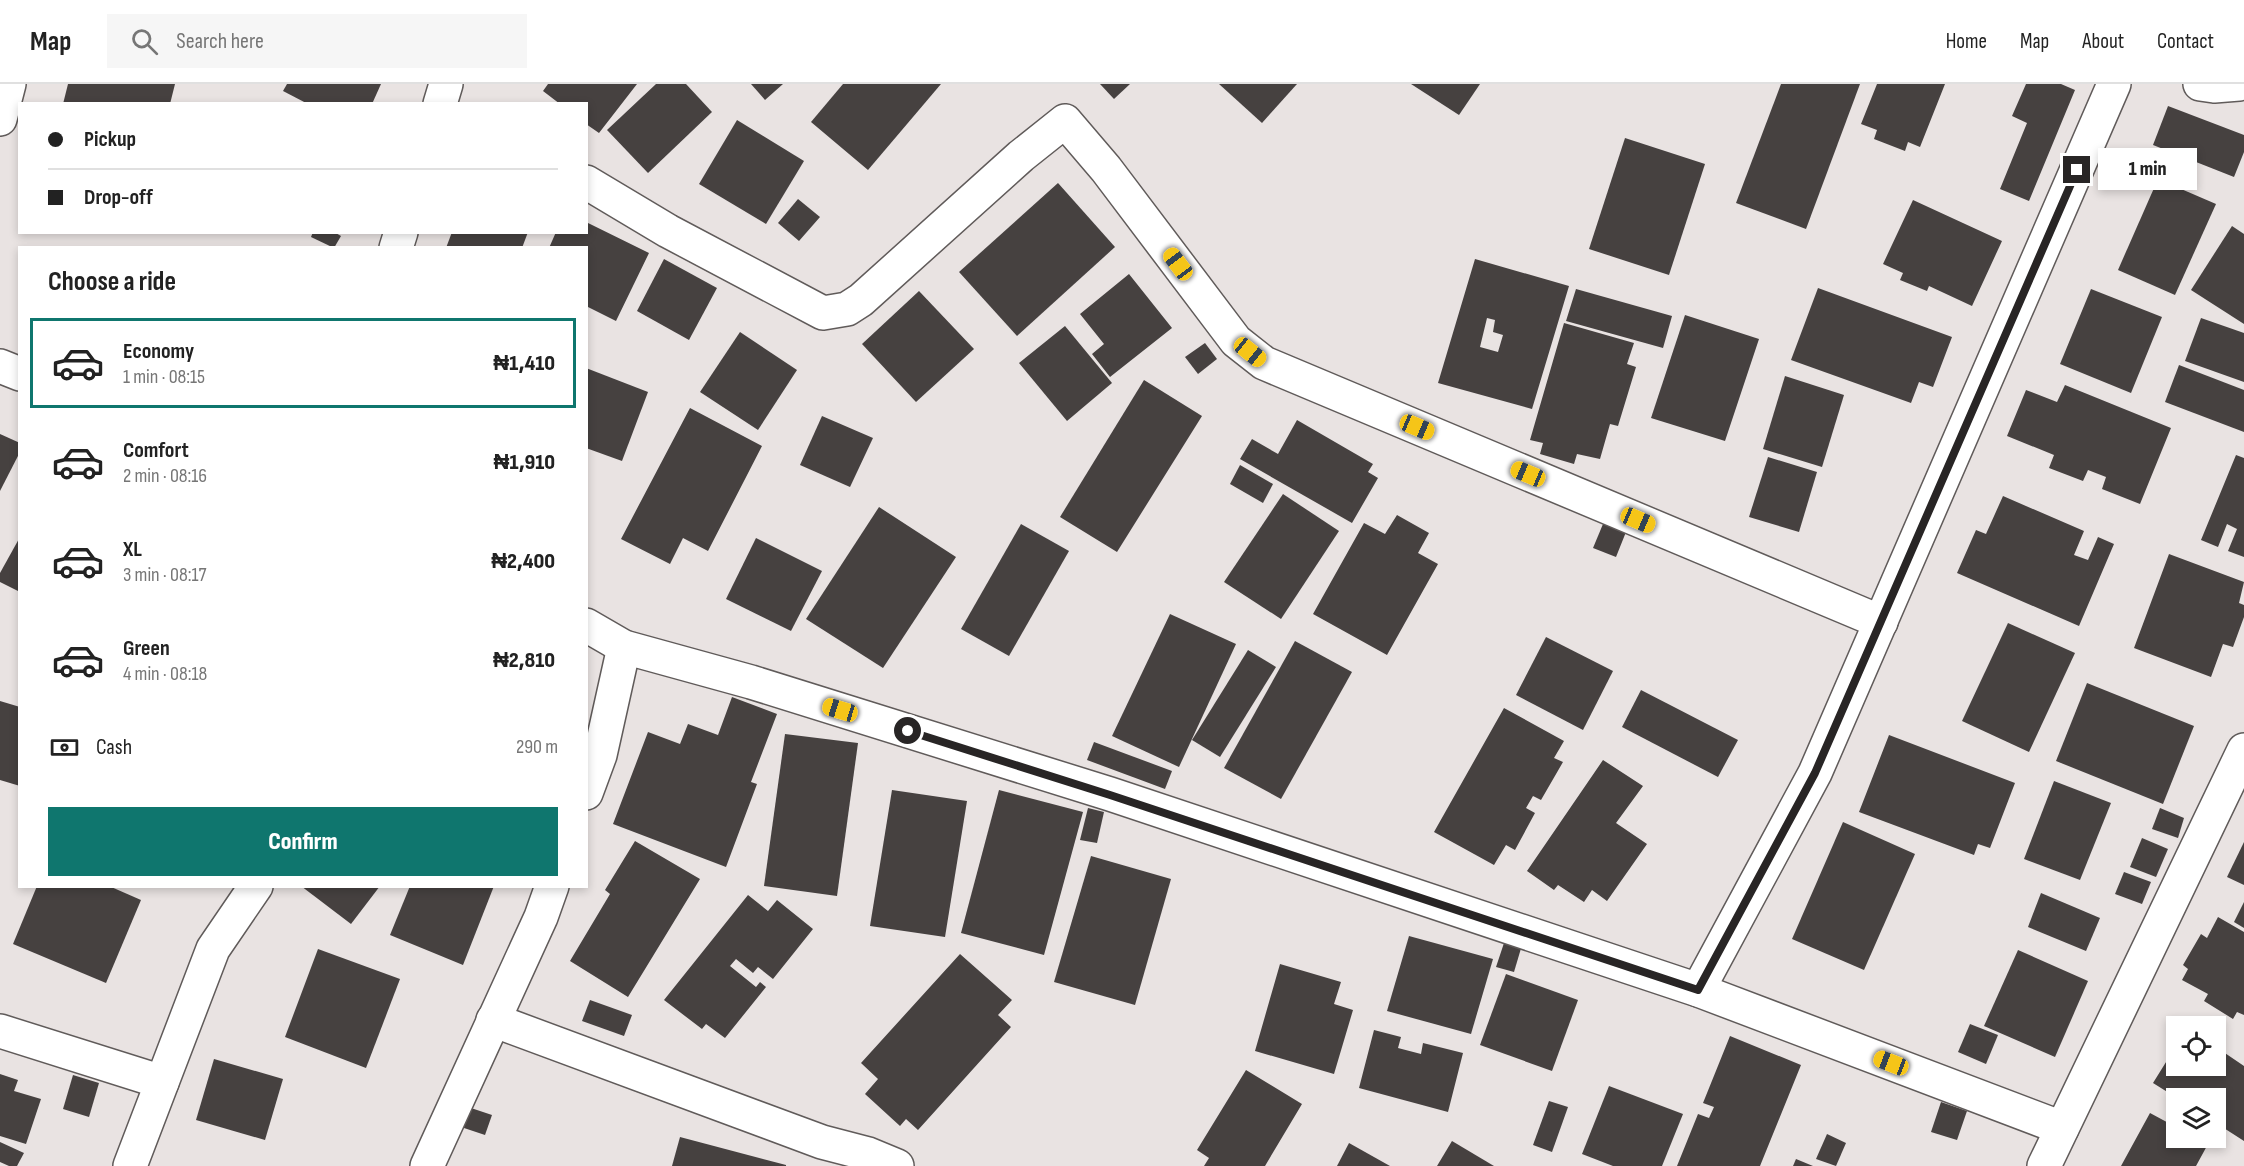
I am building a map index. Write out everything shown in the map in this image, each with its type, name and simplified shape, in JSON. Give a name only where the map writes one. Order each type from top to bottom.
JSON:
[{"type":"street","points":[[0,119],[9,84]]},
{"type":"street","points":[[1698,990],[1815,773],[2115,84]]},
{"type":"street","points":[[2200,84],[2214,86],[2238,84]]},
{"type":"street","points":[[588,183],[668,231],[823,314],[847,309],[861,300],[1021,156],[1065,121],[1106,169],[1236,341],[1264,363],[1881,622]]},
{"type":"street","points":[[0,366],[18,373]]},
{"type":"street","points":[[588,626],[624,647],[750,682],[1099,791],[1698,990],[2062,1128]]},
{"type":"street","points":[[588,788],[600,755],[624,647]]},
{"type":"street","points":[[2044,1166],[2244,750]]},
{"type":"street","points":[[130,1166],[213,949],[255,888]]},
{"type":"street","points":[[427,1166],[541,917],[551,888]]},
{"type":"street","points":[[493,1020],[822,1142],[868,1154],[897,1166]]},
{"type":"street","points":[[0,1030],[162,1082]]},
{"type":"building","points":[[68,84],[175,84],[170,102],[64,102]]},
{"type":"building","points":[[287,84],[381,84],[373,102],[304,102],[283,91]]},
{"type":"building","points":[[548,84],[637,84],[599,133],[588,125],[588,102],[557,102],[543,91]]},
{"type":"building","points":[[656,84],[686,84],[712,112],[648,173],[607,130]]},
{"type":"building","points":[[751,84],[783,84],[765,100]]},
{"type":"building","points":[[843,84],[941,84],[868,170],[811,122]]},
{"type":"building","points":[[1100,84],[1130,84],[1114,99]]},
{"type":"building","points":[[1219,84],[1297,84],[1262,123]]},
{"type":"building","points":[[1411,84],[1480,84],[1459,115]]},
{"type":"building","points":[[1781,84],[1860,84],[1806,229],[1736,203]]},
{"type":"building","points":[[1877,84],[1945,84],[1920,147],[1908,142],[1905,151],[1874,139],[1877,130],[1861,124]]},
{"type":"building","points":[[2026,84],[2061,84],[2075,90],[2029,201],[2000,189],[2027,123],[2012,116]]},
{"type":"building","points":[[2168,106],[2244,135],[2244,152],[2234,177],[2153,145]]},
{"type":"building","points":[[737,120],[804,161],[766,224],[699,184]]},
{"type":"building","points":[[1625,138],[1705,164],[1669,275],[1589,249]]},
{"type":"building","points":[[2158,179],[2216,204],[2175,295],[2118,270]]},
{"type":"building","points":[[1058,183],[1115,247],[1017,336],[959,272]]},
{"type":"building","points":[[798,199],[820,217],[799,241],[778,223]]},
{"type":"building","points":[[1913,200],[2002,241],[1972,306],[1929,286],[1927,291],[1900,280],[1903,273],[1883,264]]},
{"type":"building","points":[[588,223],[649,253],[616,321],[588,307],[588,246],[550,246],[555,234],[588,234]]},
{"type":"building","points":[[2232,226],[2244,234],[2244,324],[2191,290]]},
{"type":"building","points":[[312,234],[341,236],[335,246],[330,246],[311,237]]},
{"type":"building","points":[[451,234],[527,234],[523,246],[447,246]]},
{"type":"building","points":[[664,259],[717,288],[689,340],[637,311]]},
{"type":"building","points":[[1475,259],[1569,286],[1532,409],[1438,383]],"holes":[[[1487,318],[1495,320],[1493,332],[1503,335],[1498,352],[1480,347]]]},
{"type":"building","points":[[1129,274],[1172,328],[1110,377],[1092,354],[1104,344],[1080,314]]},
{"type":"building","points":[[1818,288],[1952,337],[1933,387],[1919,382],[1911,403],[1791,360]]},
{"type":"building","points":[[1576,289],[1672,316],[1663,348],[1566,321]]},
{"type":"building","points":[[2091,289],[2162,317],[2131,393],[2060,364]]},
{"type":"building","points":[[919,291],[974,349],[916,402],[862,344]]},
{"type":"building","points":[[1685,315],[1759,339],[1725,441],[1651,418]]},
{"type":"building","points":[[2201,318],[2244,333],[2244,382],[2185,361]]},
{"type":"building","points":[[1564,323],[1634,343],[1627,364],[1636,367],[1618,426],[1610,424],[1600,459],[1577,454],[1574,464],[1540,454],[1543,443],[1530,440]]},
{"type":"building","points":[[1065,326],[1112,383],[1067,421],[1019,363]]},
{"type":"building","points":[[740,332],[797,370],[758,430],[700,392]]},
{"type":"building","points":[[1205,343],[1217,359],[1198,374],[1185,357]]},
{"type":"building","points":[[2179,365],[2244,390],[2244,432],[2165,402]]},
{"type":"building","points":[[588,369],[648,392],[622,461],[588,449]]},
{"type":"building","points":[[1785,376],[1844,395],[1822,467],[1763,449]]},
{"type":"building","points":[[1144,380],[1202,416],[1117,552],[1060,517]]},
{"type":"building","points":[[2065,385],[2171,428],[2140,504],[2102,489],[2106,477],[2088,470],[2083,481],[2049,468],[2054,455],[2007,436],[2026,390],[2057,402]]},
{"type":"building","points":[[690,408],[762,446],[708,551],[683,538],[670,564],[621,539]]},
{"type":"building","points":[[822,416],[873,438],[850,487],[800,465]]},
{"type":"building","points":[[1297,420],[1373,464],[1368,472],[1378,478],[1352,523],[1240,459],[1252,439],[1278,454]]},
{"type":"building","points":[[0,434],[18,442],[18,456],[0,491]]},
{"type":"building","points":[[2236,455],[2244,458],[2244,557],[2228,551],[2237,529],[2227,524],[2218,547],[2201,540]]},
{"type":"building","points":[[1768,457],[1817,472],[1799,532],[1749,517]]},
{"type":"building","points":[[1240,465],[1273,484],[1263,503],[1230,484]]},
{"type":"building","points":[[1283,494],[1339,531],[1281,619],[1224,582]]},
{"type":"building","points":[[2003,496],[2084,531],[2074,555],[2088,560],[2098,537],[2114,544],[2079,626],[1957,573],[1976,530],[1986,534]]},
{"type":"building","points":[[879,507],[956,557],[883,668],[806,619]]},
{"type":"building","points":[[1397,515],[1429,533],[1418,553],[1438,564],[1387,655],[1313,614],[1364,523],[1385,534]]},
{"type":"building","points":[[1021,524],[1069,551],[1009,656],[961,629]]},
{"type":"building","points":[[1603,524],[1626,532],[1616,557],[1593,548]]},
{"type":"building","points":[[756,538],[822,571],[791,631],[726,599]]},
{"type":"building","points":[[18,541],[18,591],[0,582],[0,573]]},
{"type":"building","points":[[2169,554],[2244,582],[2239,603],[2244,605],[2244,617],[2233,647],[2223,644],[2211,677],[2134,648]]},
{"type":"building","points":[[1170,614],[1236,644],[1179,767],[1112,736]]},
{"type":"building","points":[[2008,623],[2075,653],[2029,752],[1962,721]]},
{"type":"building","points":[[1546,637],[1613,671],[1583,730],[1516,695]]},
{"type":"building","points":[[1295,641],[1352,672],[1281,799],[1224,768]]},
{"type":"building","points":[[1248,650],[1276,667],[1220,757],[1192,740]]},
{"type":"building","points":[[2087,683],[2194,726],[2163,804],[2056,761]]},
{"type":"building","points":[[1641,690],[1738,740],[1718,777],[1622,727]]},
{"type":"building","points":[[732,697],[777,714],[751,782],[757,784],[726,867],[613,824],[648,732],[680,744],[688,724],[718,735]]},
{"type":"building","points":[[0,701],[18,706],[18,785],[0,780]]},
{"type":"building","points":[[1504,708],[1564,741],[1554,758],[1563,762],[1541,800],[1533,796],[1526,808],[1535,813],[1515,850],[1506,845],[1494,865],[1434,832]]},
{"type":"building","points":[[785,734],[858,743],[837,896],[764,886]]},
{"type":"building","points":[[1889,735],[2015,783],[1990,848],[1978,844],[1974,855],[1859,812]]},
{"type":"building","points":[[1094,742],[1172,771],[1165,789],[1087,760]]},
{"type":"building","points":[[1603,760],[1643,786],[1616,823],[1647,844],[1607,901],[1592,890],[1584,902],[1558,885],[1554,890],[1527,871]]},
{"type":"building","points":[[2054,781],[2111,803],[2080,880],[2024,859]]},
{"type":"building","points":[[892,790],[967,801],[945,937],[870,926]]},
{"type":"building","points":[[999,790],[1083,812],[1044,955],[961,933]]},
{"type":"building","points":[[1088,808],[1104,812],[1097,843],[1080,840]]},
{"type":"building","points":[[2160,808],[2184,818],[2178,838],[2152,829]]},
{"type":"building","points":[[1843,822],[1915,854],[1864,970],[1792,939]]},
{"type":"building","points":[[2142,838],[2168,849],[2156,877],[2130,867]]},
{"type":"building","points":[[635,841],[700,879],[628,997],[570,961],[610,894],[605,890]]},
{"type":"building","points":[[2244,842],[2244,885],[2227,877]]},
{"type":"building","points":[[1091,856],[1171,879],[1135,1005],[1054,982]]},
{"type":"building","points":[[2124,872],[2151,882],[2142,904],[2115,894]]},
{"type":"building","points":[[36,888],[114,888],[141,900],[106,983],[13,944]]},
{"type":"building","points":[[304,888],[378,888],[351,924]]},
{"type":"building","points":[[409,888],[493,888],[463,965],[390,935]]},
{"type":"building","points":[[2041,893],[2100,918],[2086,951],[2028,927]]},
{"type":"building","points":[[748,895],[768,911],[777,900],[813,929],[773,979],[758,967],[753,973],[736,959],[730,966],[756,987],[760,982],[766,987],[725,1038],[706,1024],[702,1029],[664,1000]]},
{"type":"building","points":[[2244,902],[2244,928],[2234,922]]},
{"type":"building","points":[[2218,917],[2244,932],[2244,1015],[2237,1012],[2233,1019],[2204,1001],[2208,994],[2182,980],[2188,969],[2183,965],[2201,934],[2207,938]]},
{"type":"building","points":[[1409,936],[1493,959],[1471,1034],[1387,1011]]},
{"type":"building","points":[[1505,940],[1522,945],[1514,972],[1496,967]]},
{"type":"building","points":[[318,949],[400,979],[366,1068],[285,1037]]},
{"type":"building","points":[[2018,950],[2088,981],[2055,1057],[1984,1026]]},
{"type":"building","points":[[960,954],[1012,1000],[998,1015],[1011,1027],[918,1130],[906,1119],[900,1126],[865,1094],[878,1079],[861,1063]]},
{"type":"building","points":[[1280,964],[1341,982],[1334,1004],[1353,1010],[1334,1074],[1255,1051]]},
{"type":"building","points":[[1506,974],[1578,1000],[1552,1071],[1480,1045]]},
{"type":"building","points":[[590,1000],[632,1015],[624,1036],[582,1021]]},
{"type":"building","points":[[1970,1024],[1998,1035],[1986,1064],[1958,1052]]},
{"type":"building","points":[[1374,1030],[1401,1037],[1398,1048],[1421,1054],[1423,1043],[1463,1053],[1448,1112],[1359,1088]]},
{"type":"building","points":[[1730,1036],[1801,1065],[1760,1166],[1677,1166],[1698,1114],[1709,1118],[1714,1107],[1703,1103]]},
{"type":"building","points":[[2226,1054],[2244,1066],[2244,1141],[2226,1129],[2226,1088],[2166,1088],[2166,1091],[2153,1083],[2166,1062],[2166,1076],[2226,1076]]},
{"type":"building","points":[[214,1059],[283,1079],[265,1140],[196,1120]]},
{"type":"building","points":[[1246,1070],[1302,1104],[1265,1166],[1204,1166],[1209,1158],[1197,1150]]},
{"type":"building","points":[[0,1074],[18,1080],[14,1091],[41,1099],[26,1144],[0,1136]]},
{"type":"building","points":[[73,1075],[99,1083],[89,1117],[63,1109]]},
{"type":"building","points":[[1609,1086],[1683,1114],[1662,1166],[1613,1166],[1582,1154]]},
{"type":"building","points":[[1549,1101],[1568,1107],[1552,1152],[1533,1145]]},
{"type":"building","points":[[1941,1102],[1967,1111],[1957,1140],[1931,1132]]},
{"type":"building","points":[[465,1106],[492,1115],[485,1135],[458,1126]]},
{"type":"building","points":[[2150,1113],[2166,1122],[2166,1148],[2206,1148],[2196,1166],[2121,1166]]},
{"type":"building","points":[[1827,1134],[1846,1143],[1836,1166],[1816,1159]]},
{"type":"building","points":[[680,1137],[786,1165],[786,1166],[672,1166]]},
{"type":"building","points":[[1452,1141],[1494,1166],[1437,1166]]},
{"type":"building","points":[[0,1142],[24,1153],[17,1166],[9,1166],[0,1162]]},
{"type":"building","points":[[1349,1143],[1390,1166],[1337,1166]]},
{"type":"building","points":[[1796,1159],[1813,1166],[1793,1166]]},
{"type":"route","points":[[908,731],[1110,795],[1698,990],[1815,773],[2077,170]]}]
